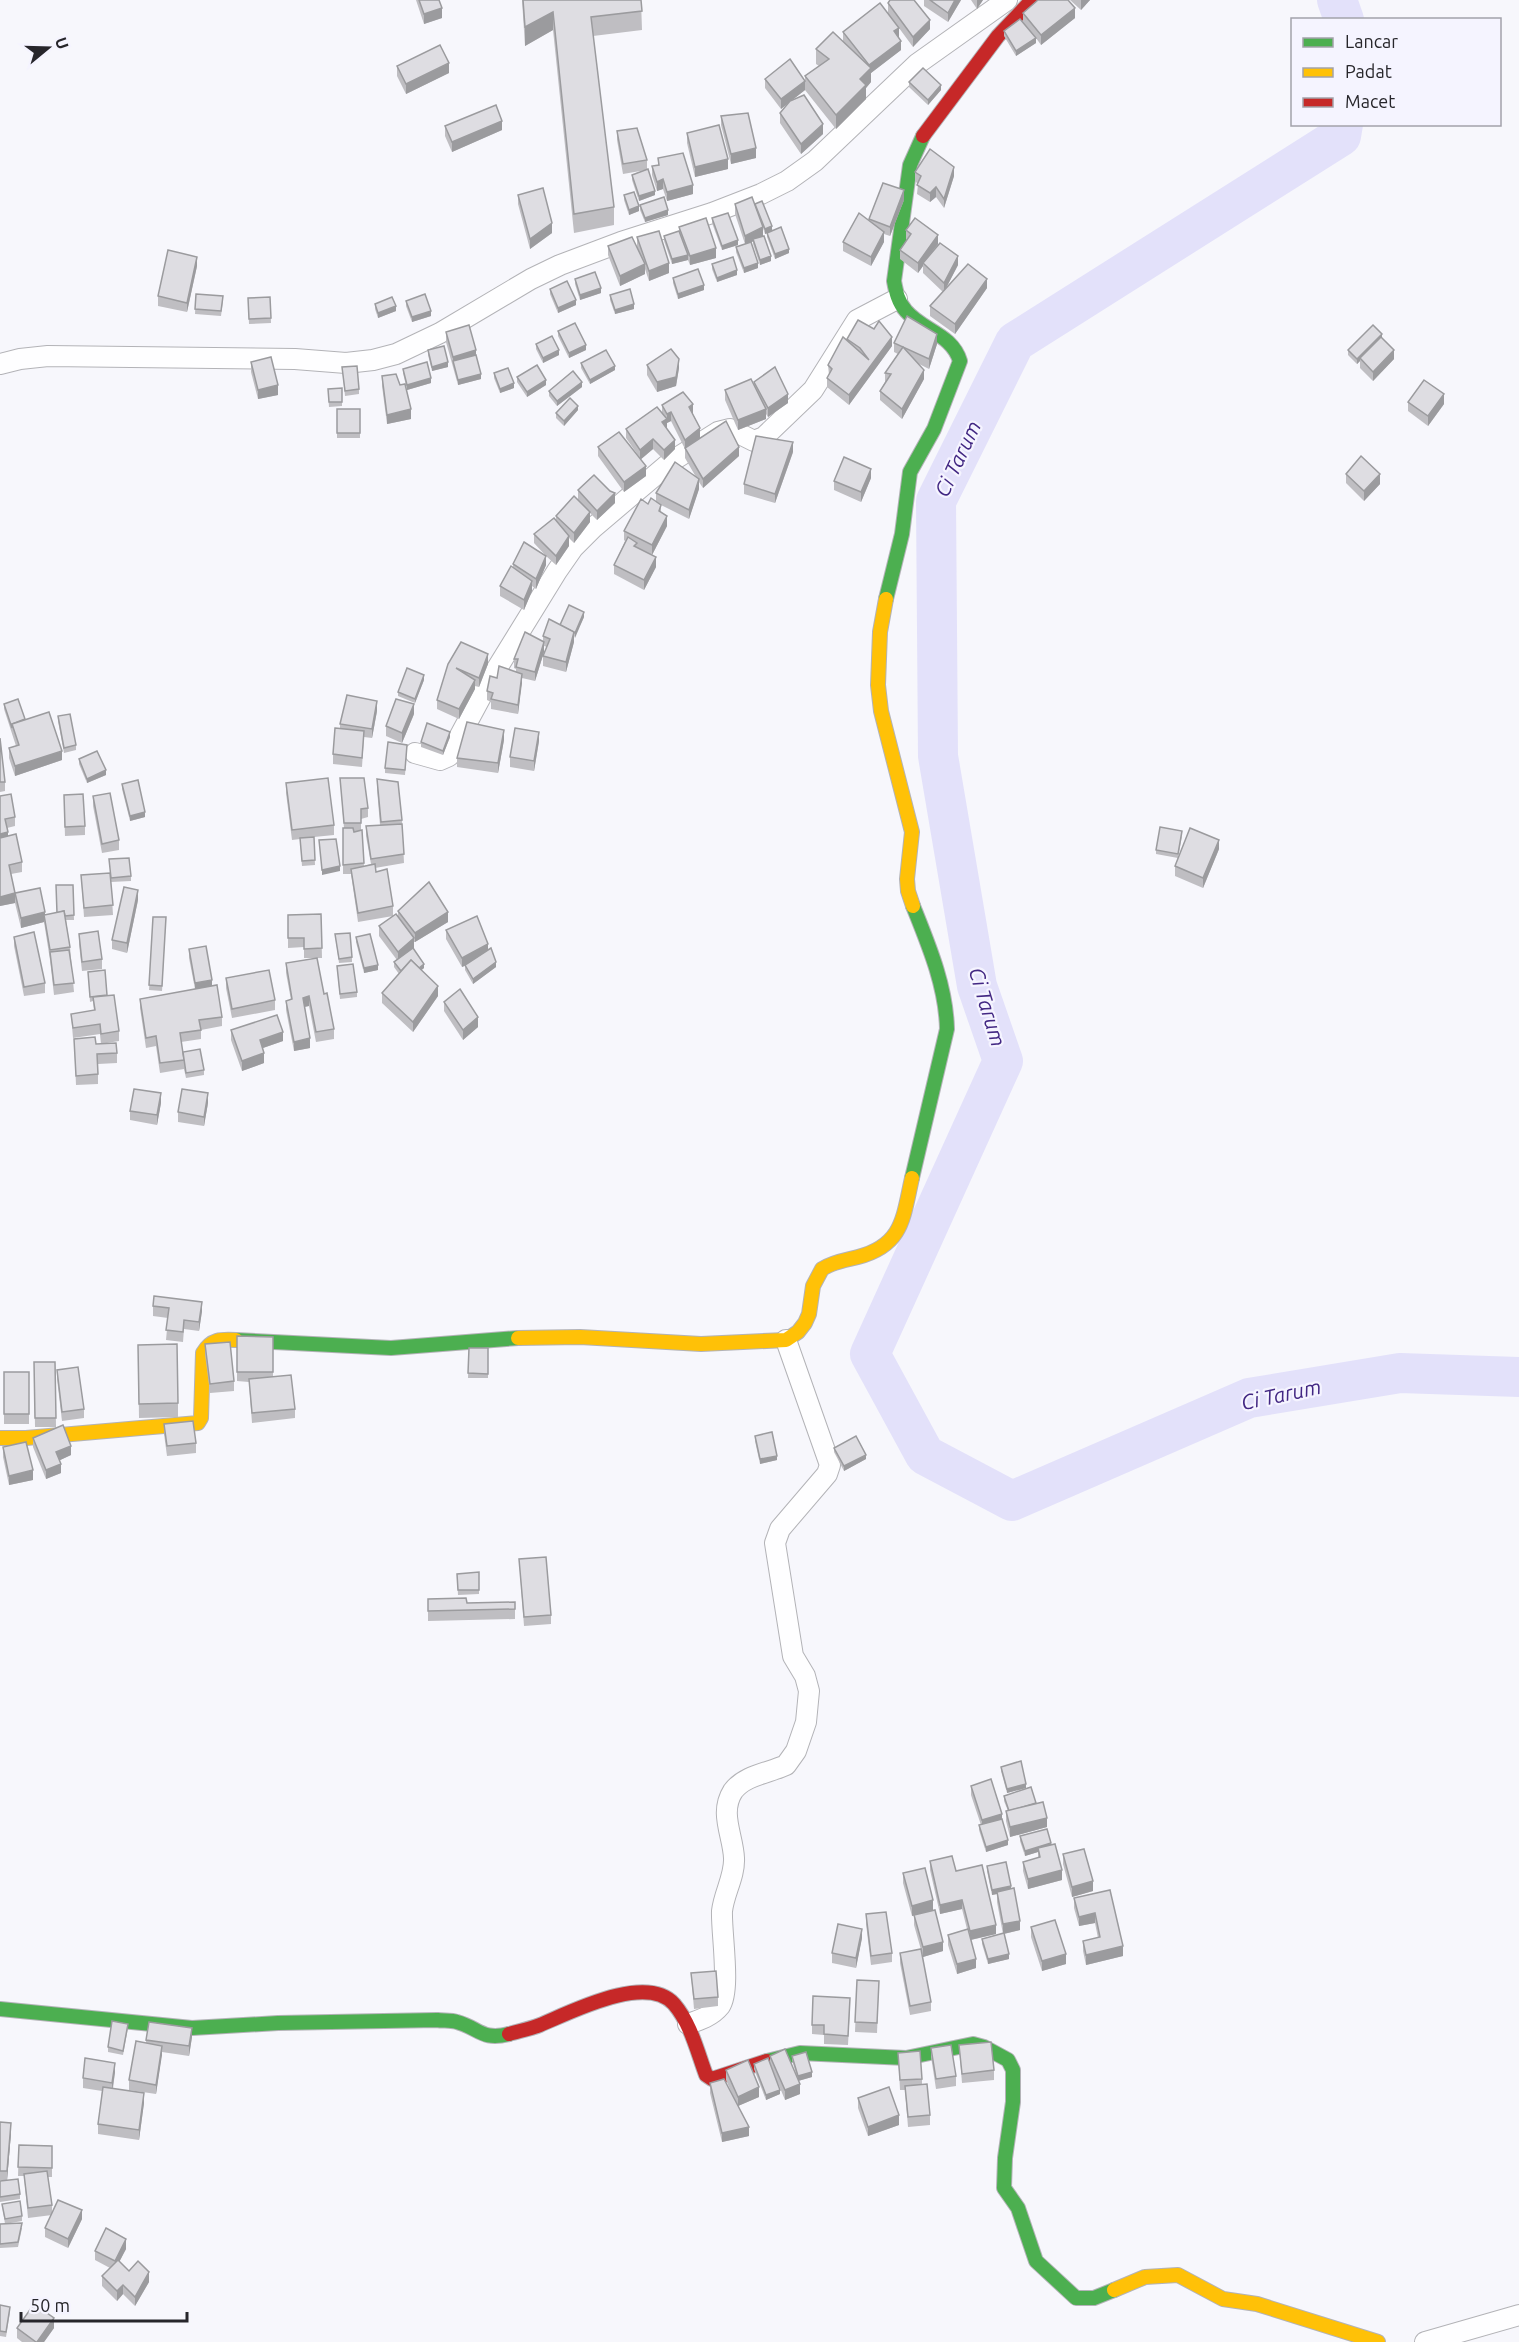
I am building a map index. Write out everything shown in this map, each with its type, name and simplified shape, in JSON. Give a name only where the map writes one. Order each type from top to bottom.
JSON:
[{"type":"street","points":[[0,364],[48,356],[273,358],[362,362],[396,354],[440,333],[552,269],[621,242],[712,213],[787,181],[815,161],[917,64],[1007,0]]},
{"type":"street","points":[[0,1438],[26,1438],[198,1423],[201,1418],[202,1353],[208,1344],[220,1339],[391,1348],[531,1337],[580,1337],[701,1344],[786,1340],[807,1323],[815,1281],[821,1269],[882,1249],[896,1236],[901,1227],[947,1029],[947,1012],[943,991],[908,891],[907,879],[912,832],[880,711],[878,685],[881,621],[902,534],[910,472],[934,429],[960,357],[948,341],[909,316],[903,309],[897,299],[894,280],[910,165],[915,153],[941,110],[998,36],[1032,0]]},
{"type":"street","points":[[415,753],[440,760],[449,756],[491,678],[557,571],[573,548],[594,527],[672,461],[718,432],[730,429],[754,441],[764,437],[813,390],[824,376],[852,326],[862,316],[897,299]]},
{"type":"street","points":[[688,2024],[704,2019],[715,2012],[724,1995],[723,1909],[734,1862],[727,1820],[728,1803],[739,1785],[786,1765],[790,1761],[796,1751],[808,1711],[808,1683],[793,1656],[775,1542],[780,1529],[827,1474],[830,1465],[786,1340]]},
{"type":"street","points":[[0,2009],[192,2028],[278,2023],[444,2020],[458,2022],[482,2035],[494,2037],[538,2026],[591,2002],[650,1992],[662,1995],[673,2003],[688,2024],[706,2075],[712,2079],[777,2058],[800,2054],[906,2058],[933,2054],[970,2044],[984,2047],[1008,2060],[1013,2069],[1013,2096],[1004,2188],[1018,2208],[1036,2261],[1071,2295],[1082,2299],[1094,2298],[1145,2277],[1178,2275],[1223,2299],[1257,2304],[1378,2342]]},
{"type":"street","points":[[1425,2342],[1519,2315]]},
{"type":"building","points":[[419,0],[439,0],[442,8],[424,14]]},
{"type":"building","points":[[523,0],[641,0],[642,11],[591,17],[614,207],[574,214],[553,12],[525,27]]},
{"type":"building","points":[[890,0],[914,0],[930,20],[913,37],[888,3]]},
{"type":"building","points":[[930,0],[955,0],[948,13]]},
{"type":"building","points":[[1038,0],[1068,0],[1075,8],[1041,35],[1023,13]]},
{"type":"building","points":[[880,3],[899,28],[894,31],[901,41],[869,65],[843,32]]},
{"type":"building","points":[[1020,19],[1036,38],[1016,51],[1004,31]]},
{"type":"building","points":[[833,32],[871,68],[860,79],[866,85],[836,115],[805,76],[829,59],[816,49]]},
{"type":"building","points":[[440,45],[449,63],[406,84],[397,66]]},
{"type":"building","points":[[790,59],[805,81],[781,99],[765,79]]},
{"type":"building","points":[[923,68],[941,85],[928,100],[909,82]]},
{"type":"building","points":[[804,95],[823,124],[801,144],[780,113],[790,101]]},
{"type":"building","points":[[496,105],[502,121],[452,142],[445,126]]},
{"type":"building","points":[[748,113],[756,148],[731,154],[721,116]]},
{"type":"building","points":[[719,125],[728,159],[695,167],[687,133]]},
{"type":"building","points":[[637,128],[647,160],[623,164],[617,131]]},
{"type":"building","points":[[930,149],[954,167],[944,199],[936,187],[930,193],[917,185],[921,176],[915,172]]},
{"type":"building","points":[[683,153],[693,185],[667,192],[663,179],[657,182],[652,166],[659,165],[658,158]]},
{"type":"building","points":[[648,169],[655,191],[639,196],[632,175]]},
{"type":"building","points":[[883,183],[904,190],[890,227],[869,219]]},
{"type":"building","points":[[543,188],[552,223],[530,239],[518,195]]},
{"type":"building","points":[[634,192],[639,206],[629,210],[624,195]]},
{"type":"building","points":[[664,197],[668,210],[645,218],[640,205]]},
{"type":"building","points":[[752,197],[763,227],[745,236],[735,204]]},
{"type":"building","points":[[762,201],[772,226],[765,229],[755,204]]},
{"type":"building","points":[[728,213],[738,240],[722,246],[712,218]]},
{"type":"building","points":[[859,213],[884,232],[871,257],[843,242]]},
{"type":"building","points":[[706,218],[716,248],[690,256],[679,227]]},
{"type":"building","points":[[915,218],[938,235],[918,263],[900,250],[911,234],[906,230]]},
{"type":"building","points":[[781,227],[789,249],[775,254],[767,233]]},
{"type":"building","points":[[659,231],[669,263],[649,271],[637,237]]},
{"type":"building","points":[[679,231],[688,255],[672,259],[664,236]]},
{"type":"building","points":[[764,236],[771,256],[760,260],[753,239]]},
{"type":"building","points":[[632,237],[645,264],[620,276],[608,246]]},
{"type":"building","points":[[751,242],[758,263],[744,268],[736,247]]},
{"type":"building","points":[[940,243],[958,256],[944,283],[923,263]]},
{"type":"building","points":[[168,250],[197,257],[187,303],[158,296]]},
{"type":"building","points":[[733,257],[737,270],[717,278],[712,264]]},
{"type":"building","points":[[968,264],[987,279],[955,324],[930,306]]},
{"type":"building","points":[[698,269],[704,285],[678,294],[673,278]]},
{"type":"building","points":[[595,272],[601,288],[580,295],[575,279]]},
{"type":"building","points":[[567,281],[576,300],[558,308],[550,289]]},
{"type":"building","points":[[630,289],[634,304],[615,310],[610,295]]},
{"type":"building","points":[[196,294],[223,296],[221,311],[195,309]]},
{"type":"building","points":[[425,294],[431,311],[412,317],[406,301]]},
{"type":"building","points":[[270,297],[271,318],[249,319],[248,298]]},
{"type":"building","points":[[392,297],[396,306],[378,313],[375,304]]},
{"type":"building","points":[[907,316],[937,334],[929,359],[894,343]]},
{"type":"building","points":[[858,320],[874,329],[879,321],[892,337],[849,395],[827,378],[832,369],[828,365],[843,337],[869,360],[860,348],[847,339]]},
{"type":"building","points":[[575,323],[586,345],[569,353],[558,331]]},
{"type":"building","points":[[469,325],[476,350],[453,357],[446,332]]},
{"type":"building","points":[[1373,325],[1382,334],[1357,359],[1348,350]]},
{"type":"building","points":[[552,336],[559,350],[543,358],[536,344]]},
{"type":"building","points":[[1381,337],[1394,350],[1373,372],[1360,358]]},
{"type":"building","points":[[444,346],[448,362],[432,367],[428,350]]},
{"type":"building","points":[[903,347],[924,370],[902,409],[880,391],[891,374],[885,373]]},
{"type":"building","points":[[671,349],[679,359],[676,377],[657,382],[647,365]]},
{"type":"building","points":[[606,350],[615,366],[590,380],[581,363]]},
{"type":"building","points":[[476,355],[481,374],[458,380],[453,361]]},
{"type":"building","points":[[271,357],[278,385],[258,390],[251,362]]},
{"type":"building","points":[[427,362],[431,378],[407,385],[403,369]]},
{"type":"building","points":[[537,365],[546,380],[527,392],[517,377]]},
{"type":"building","points":[[357,366],[359,389],[345,391],[342,367]]},
{"type":"building","points":[[775,367],[788,394],[768,408],[754,382]]},
{"type":"building","points":[[508,368],[514,383],[500,389],[494,373]]},
{"type":"building","points":[[573,371],[582,382],[557,401],[549,391]]},
{"type":"building","points":[[396,374],[400,385],[405,384],[411,409],[387,415],[382,376]]},
{"type":"building","points":[[751,379],[766,409],[738,420],[725,390]]},
{"type":"building","points":[[1424,380],[1444,394],[1428,416],[1408,402]]},
{"type":"building","points":[[342,388],[342,402],[329,402],[328,389]]},
{"type":"building","points":[[683,392],[693,404],[689,407],[700,428],[685,440],[671,412],[667,414],[662,405]]},
{"type":"building","points":[[570,398],[578,406],[564,421],[556,413]]},
{"type":"building","points":[[657,407],[667,419],[662,422],[675,440],[664,450],[653,439],[640,450],[626,429]]},
{"type":"building","points":[[337,409],[360,409],[360,433],[337,433]]},
{"type":"building","points":[[726,421],[739,447],[703,479],[685,448]]},
{"type":"building","points":[[619,432],[646,466],[624,482],[598,447]]},
{"type":"building","points":[[756,436],[793,442],[775,494],[744,484]]},
{"type":"building","points":[[1361,456],[1380,474],[1364,491],[1346,474]]},
{"type":"building","points":[[844,457],[871,469],[861,492],[834,481]]},
{"type":"building","points":[[675,462],[699,479],[689,510],[656,493]]},
{"type":"building","points":[[594,475],[615,493],[597,511],[578,490]]},
{"type":"building","points":[[574,496],[590,512],[574,533],[556,516]]},
{"type":"building","points":[[651,498],[661,505],[659,511],[667,516],[652,545],[624,531],[641,499],[648,504]]},
{"type":"building","points":[[554,518],[569,536],[556,556],[534,534]]},
{"type":"building","points":[[628,537],[637,543],[634,546],[656,557],[644,580],[614,565]]},
{"type":"building","points":[[524,542],[546,556],[536,579],[513,564]]},
{"type":"building","points":[[511,566],[532,581],[524,600],[500,586]]},
{"type":"building","points":[[569,605],[584,612],[575,633],[560,625]]},
{"type":"building","points":[[549,619],[574,632],[566,662],[543,656],[550,639],[543,636]]},
{"type":"building","points":[[525,632],[544,642],[535,672],[516,667],[518,659],[514,659]]},
{"type":"building","points":[[461,642],[488,654],[479,678],[456,668],[475,680],[459,709],[437,700],[448,664]]},
{"type":"building","points":[[499,666],[522,674],[518,705],[491,699],[493,693],[487,691],[490,676],[497,678]]},
{"type":"building","points":[[407,668],[424,675],[415,699],[398,692]]},
{"type":"building","points":[[347,695],[377,701],[372,729],[340,724]]},
{"type":"building","points":[[18,699],[25,719],[12,724],[12,728],[4,704]]},
{"type":"building","points":[[396,699],[414,704],[402,733],[386,726]]},
{"type":"building","points":[[49,712],[62,751],[15,766],[9,748],[19,745],[12,724]]},
{"type":"building","points":[[70,714],[76,745],[64,748],[58,716]]},
{"type":"building","points":[[467,722],[504,730],[498,763],[457,758]]},
{"type":"building","points":[[427,723],[450,732],[443,751],[421,742]]},
{"type":"building","points":[[335,728],[364,731],[362,758],[333,754]]},
{"type":"building","points":[[515,728],[539,732],[534,761],[510,757]]},
{"type":"building","points":[[0,738],[5,782],[0,782]]},
{"type":"building","points":[[388,742],[407,745],[405,770],[385,768]]},
{"type":"building","points":[[97,751],[106,770],[87,779],[79,759]]},
{"type":"building","points":[[328,778],[334,825],[292,830],[286,783]]},
{"type":"building","points":[[340,778],[364,778],[368,808],[361,809],[361,823],[344,823]]},
{"type":"building","points":[[377,779],[398,782],[402,820],[381,822]]},
{"type":"building","points":[[138,780],[145,812],[130,816],[122,784]]},
{"type":"building","points":[[110,793],[119,840],[102,844],[93,796]]},
{"type":"building","points":[[11,794],[15,817],[5,819],[8,832],[0,834],[0,796]]},
{"type":"building","points":[[83,794],[85,826],[65,827],[64,795]]},
{"type":"building","points":[[402,824],[404,854],[371,859],[366,826]]},
{"type":"building","points":[[1160,827],[1182,831],[1178,854],[1156,850]]},
{"type":"building","points":[[343,828],[353,828],[354,832],[362,830],[364,863],[343,865]]},
{"type":"building","points":[[1190,828],[1219,840],[1203,878],[1175,866]]},
{"type":"building","points":[[16,834],[22,862],[9,865],[15,893],[0,897],[0,838]]},
{"type":"building","points":[[314,837],[315,860],[302,861],[300,838]]},
{"type":"building","points":[[336,839],[340,866],[322,870],[319,840]]},
{"type":"building","points":[[129,858],[131,876],[111,878],[109,859]]},
{"type":"building","points":[[375,864],[376,872],[387,869],[393,906],[358,913],[351,869]]},
{"type":"building","points":[[110,873],[113,905],[84,908],[81,875]]},
{"type":"building","points":[[429,882],[448,912],[415,933],[398,911]]},
{"type":"building","points":[[56,885],[73,885],[74,915],[65,916],[64,911],[57,913]]},
{"type":"building","points":[[124,887],[138,890],[127,943],[112,940]]},
{"type":"building","points":[[40,888],[45,912],[21,918],[15,893]]},
{"type":"building","points":[[64,911],[70,947],[50,950],[44,915]]},
{"type":"building","points":[[321,914],[322,948],[304,949],[304,938],[288,938],[288,915]]},
{"type":"building","points":[[396,914],[414,938],[398,952],[379,926]]},
{"type":"building","points":[[477,916],[488,944],[462,958],[446,930]]},
{"type":"building","points":[[153,917],[166,917],[162,986],[149,985]]},
{"type":"building","points":[[98,931],[102,959],[82,962],[79,934]]},
{"type":"building","points":[[34,932],[45,983],[24,987],[14,937]]},
{"type":"building","points":[[350,933],[352,957],[339,959],[335,934]]},
{"type":"building","points":[[370,934],[378,965],[364,968],[356,937]]},
{"type":"building","points":[[206,946],[212,980],[195,983],[189,949]]},
{"type":"building","points":[[413,948],[424,964],[419,968],[411,960],[401,971],[394,962]]},
{"type":"building","points":[[491,948],[496,962],[473,979],[465,965]]},
{"type":"building","points":[[69,950],[74,983],[54,985],[50,952]]},
{"type":"building","points":[[317,958],[334,1029],[316,1032],[309,996],[303,998],[310,1038],[294,1042],[286,1001],[292,999],[286,963]]},
{"type":"building","points":[[411,960],[438,986],[413,1022],[382,993]]},
{"type":"building","points":[[353,964],[357,992],[340,994],[337,966]]},
{"type":"building","points":[[105,970],[107,995],[90,997],[88,972]]},
{"type":"building","points":[[269,970],[275,1000],[232,1009],[226,978]]},
{"type":"building","points":[[217,985],[222,1017],[199,1020],[201,1030],[180,1033],[184,1060],[160,1063],[156,1036],[146,1038],[140,999]]},
{"type":"building","points":[[460,989],[478,1017],[463,1030],[444,1002]]},
{"type":"building","points":[[114,995],[119,1031],[101,1034],[100,1024],[73,1028],[71,1014],[95,1010],[93,997]]},
{"type":"building","points":[[277,1015],[283,1032],[260,1040],[264,1053],[242,1061],[231,1030]]},
{"type":"building","points":[[95,1037],[96,1044],[116,1043],[117,1053],[97,1054],[98,1074],[76,1076],[74,1039]]},
{"type":"building","points":[[200,1049],[204,1070],[186,1073],[183,1052]]},
{"type":"building","points":[[134,1089],[161,1093],[157,1115],[130,1111]]},
{"type":"building","points":[[182,1089],[208,1093],[204,1117],[178,1112]]},
{"type":"building","points":[[154,1296],[202,1302],[199,1322],[184,1320],[183,1332],[166,1330],[169,1308],[153,1306]]},
{"type":"building","points":[[237,1336],[273,1337],[273,1372],[237,1372]]},
{"type":"building","points":[[230,1342],[234,1381],[210,1384],[205,1344]]},
{"type":"building","points":[[177,1344],[178,1403],[139,1404],[138,1345]]},
{"type":"building","points":[[469,1348],[488,1348],[488,1374],[468,1373]]},
{"type":"building","points":[[34,1362],[55,1362],[56,1418],[35,1418]]},
{"type":"building","points":[[78,1367],[84,1409],[62,1412],[57,1370]]},
{"type":"building","points":[[4,1372],[29,1372],[29,1414],[4,1414]]},
{"type":"building","points":[[291,1375],[295,1409],[252,1413],[249,1379]]},
{"type":"building","points":[[193,1421],[196,1443],[167,1446],[164,1424]]},
{"type":"building","points":[[63,1425],[71,1446],[56,1452],[61,1464],[46,1470],[33,1438]]},
{"type":"building","points":[[772,1432],[777,1456],[760,1459],[755,1436]]},
{"type":"building","points":[[856,1436],[866,1455],[844,1466],[834,1448]]},
{"type":"building","points":[[26,1442],[33,1470],[9,1476],[3,1447]]},
{"type":"building","points":[[546,1557],[551,1615],[524,1617],[519,1559]]},
{"type":"building","points":[[479,1572],[479,1590],[458,1590],[457,1574]]},
{"type":"building","points":[[466,1598],[467,1603],[515,1602],[515,1609],[428,1611],[428,1599]]},
{"type":"building","points":[[1021,1761],[1026,1784],[1007,1789],[1001,1767]]},
{"type":"building","points":[[991,1779],[1002,1814],[982,1820],[971,1786]]},
{"type":"building","points":[[1031,1787],[1036,1803],[1009,1811],[1004,1796]]},
{"type":"building","points":[[1043,1802],[1047,1818],[1010,1827],[1006,1811]]},
{"type":"building","points":[[1002,1819],[1008,1840],[986,1847],[979,1825]]},
{"type":"building","points":[[1047,1829],[1051,1843],[1025,1851],[1020,1836]]},
{"type":"building","points":[[1055,1844],[1062,1870],[1028,1879],[1023,1862],[1040,1857],[1038,1848]]},
{"type":"building","points":[[1084,1849],[1093,1881],[1072,1887],[1063,1854]]},
{"type":"building","points":[[952,1856],[956,1871],[982,1865],[996,1925],[970,1931],[962,1900],[940,1905],[930,1861]]},
{"type":"building","points":[[1006,1862],[1011,1886],[992,1890],[987,1866]]},
{"type":"building","points":[[925,1868],[933,1900],[912,1906],[903,1873]]},
{"type":"building","points":[[1014,1888],[1020,1921],[1003,1924],[997,1892]]},
{"type":"building","points":[[1110,1890],[1123,1946],[1086,1955],[1083,1941],[1100,1937],[1095,1913],[1079,1917],[1074,1898]]},
{"type":"building","points":[[935,1910],[943,1942],[923,1947],[914,1915]]},
{"type":"building","points":[[886,1912],[892,1953],[871,1956],[866,1914]]},
{"type":"building","points":[[1055,1920],[1066,1954],[1042,1961],[1031,1927]]},
{"type":"building","points":[[838,1924],[862,1929],[856,1958],[832,1953]]},
{"type":"building","points":[[968,1929],[976,1959],[957,1964],[948,1935]]},
{"type":"building","points":[[1004,1933],[1009,1954],[988,1959],[982,1939]]},
{"type":"building","points":[[921,1949],[931,2002],[910,2006],[900,1953]]},
{"type":"building","points":[[716,1971],[718,1997],[694,1999],[691,1973]]},
{"type":"building","points":[[857,1980],[879,1981],[877,2023],[855,2022]]},
{"type":"building","points":[[813,1996],[850,1998],[848,2036],[824,2034],[824,2025],[812,2025]]},
{"type":"building","points":[[112,2021],[128,2024],[123,2051],[108,2047]]},
{"type":"building","points":[[149,2022],[192,2028],[189,2046],[146,2040]]},
{"type":"building","points":[[136,2041],[162,2046],[156,2085],[129,2080]]},
{"type":"building","points":[[991,2042],[994,2070],[962,2074],[959,2045]]},
{"type":"building","points":[[951,2045],[956,2076],[936,2079],[931,2048]]},
{"type":"building","points":[[785,2049],[800,2084],[785,2090],[770,2056]]},
{"type":"building","points":[[920,2051],[922,2079],[900,2080],[898,2053]]},
{"type":"building","points":[[806,2052],[812,2072],[798,2076],[792,2056]]},
{"type":"building","points":[[85,2058],[115,2063],[112,2083],[83,2078]]},
{"type":"building","points":[[768,2058],[780,2090],[766,2095],[754,2064]]},
{"type":"building","points":[[748,2060],[759,2087],[738,2097],[726,2070]]},
{"type":"building","points":[[724,2079],[749,2127],[722,2133],[710,2083]]},
{"type":"building","points":[[927,2084],[930,2115],[908,2117],[905,2086]]},
{"type":"building","points":[[103,2087],[144,2093],[139,2130],[98,2124]]},
{"type":"building","points":[[889,2087],[899,2115],[868,2127],[858,2098]]},
{"type":"building","points":[[0,2122],[11,2123],[7,2171],[0,2171]]},
{"type":"building","points":[[19,2145],[52,2146],[52,2168],[18,2167]]},
{"type":"building","points":[[47,2171],[52,2205],[28,2208],[24,2174]]},
{"type":"building","points":[[18,2179],[20,2194],[0,2197],[0,2181]]},
{"type":"building","points":[[58,2200],[82,2210],[68,2239],[45,2228]]},
{"type":"building","points":[[20,2201],[22,2216],[5,2219],[2,2204]]},
{"type":"building","points":[[22,2223],[18,2242],[0,2244],[0,2224]]},
{"type":"building","points":[[106,2228],[126,2239],[115,2261],[95,2251]]},
{"type":"building","points":[[118,2260],[129,2271],[138,2261],[149,2272],[135,2297],[123,2285],[117,2291],[102,2276]]},
{"type":"building","points":[[34,2304],[54,2318],[37,2342],[17,2328]]},
{"type":"building","points":[[0,2305],[10,2307],[6,2332],[0,2331]]},
{"type":"waterway","name":"Ci Tarum","points":[[1337,0],[1343,18]]},
{"type":"waterway","name":"Ci Tarum","points":[[1343,126],[1341,136],[1015,342],[936,501],[938,756],[977,986],[1003,1061],[870,1354],[925,1455],[1012,1501],[1249,1398],[1400,1373],[1519,1377]]},
{"type":"traffic: fast","points":[[886,599],[902,534],[910,472],[934,429],[960,361],[951,345],[906,311],[899,300],[894,281],[910,165],[923,136]]},
{"type":"traffic: fast","points":[[912,1178],[947,1029],[940,982],[931,951],[913,906]]},
{"type":"traffic: fast","points":[[236,1340],[391,1348],[518,1338]]},
{"type":"traffic: fast","points":[[0,2009],[192,2028],[278,2023],[437,2020],[457,2022],[486,2035],[509,2034]]},
{"type":"traffic: fast","points":[[767,2061],[800,2053],[906,2058],[973,2044],[984,2047],[1008,2060],[1013,2070],[1013,2102],[1005,2158],[1004,2188],[1018,2208],[1036,2261],[1076,2298],[1094,2298],[1114,2290]]},
{"type":"traffic: slow","points":[[886,599],[880,632],[878,685],[881,711],[912,832],[907,879],[913,906]]},
{"type":"traffic: slow","points":[[518,1338],[580,1337],[701,1344],[786,1340],[798,1332],[805,1323],[809,1314],[813,1286],[822,1269],[873,1252],[892,1237],[903,1217],[912,1178]]},
{"type":"traffic: slow","points":[[0,1438],[26,1438],[198,1423],[201,1418],[203,1353],[209,1345],[217,1341],[236,1340]]},
{"type":"traffic: slow","points":[[1114,2290],[1145,2277],[1178,2275],[1223,2299],[1257,2304],[1378,2342]]},
{"type":"traffic: jam","points":[[923,136],[998,36],[1032,0]]},
{"type":"traffic: jam","points":[[509,2034],[608,1998],[646,1992],[661,1995],[674,2004],[689,2029],[706,2075],[712,2079],[767,2061]]}]
